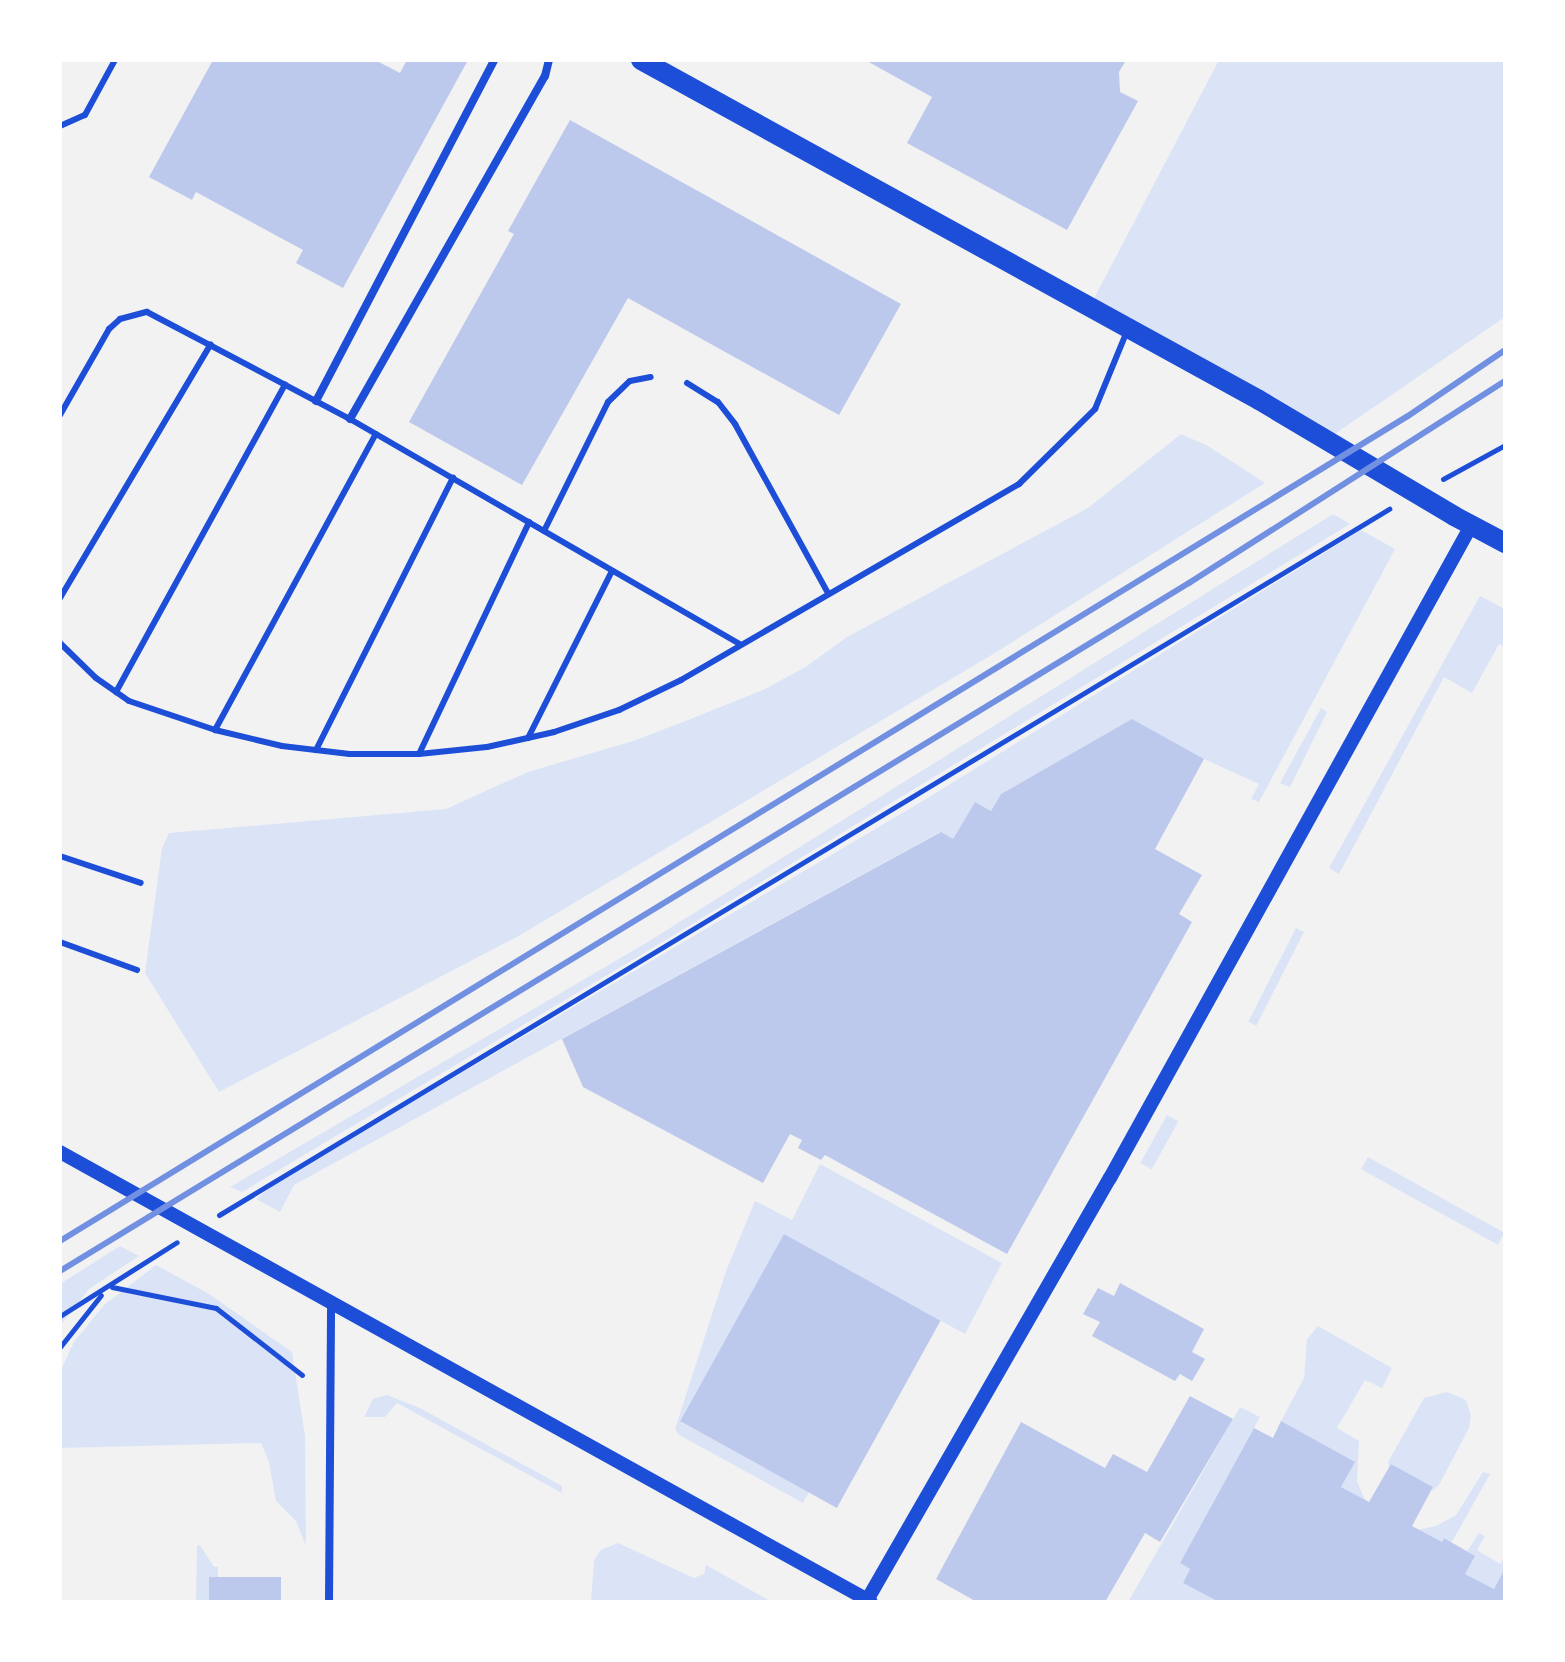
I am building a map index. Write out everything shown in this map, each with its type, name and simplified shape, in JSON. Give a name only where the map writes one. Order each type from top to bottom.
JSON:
[{"type":"main road","points":[[641,60],[1259,400],[1462,521],[1505,543]]},
{"type":"street","points":[[316,401],[494,60]]},
{"type":"street","points":[[350,419],[545,76],[549,60]]},
{"type":"street","points":[[60,1152],[868,1601],[1133,1138],[1462,521]]},
{"type":"street","points":[[329,1602],[331,1300]]},
{"type":"lane","points":[[60,126],[85,115],[115,60]]},
{"type":"lane","points":[[60,415],[109,329],[120,319],[147,312],[350,419],[740,644]]},
{"type":"lane","points":[[60,643],[129,701],[215,730],[316,750],[419,754],[487,747],[528,738],[619,710],[681,680],[1019,484],[1095,409],[1128,328]]},
{"type":"lane","points":[[60,598],[211,344]]},
{"type":"lane","points":[[544,531],[608,402],[630,381],[651,377]]},
{"type":"lane","points":[[687,383],[718,402],[735,424],[828,593]]},
{"type":"lane","points":[[116,692],[285,384]]},
{"type":"lane","points":[[215,730],[376,434]]},
{"type":"lane","points":[[316,750],[453,478]]},
{"type":"lane","points":[[419,754],[529,522]]},
{"type":"lane","points":[[528,738],[612,571]]},
{"type":"lane","points":[[60,856],[141,883]]},
{"type":"lane","points":[[60,942],[137,970]]},
{"type":"path","points":[[1440,481],[1505,445]]},
{"type":"path","points":[[210,1221],[274,1179],[1400,502]]},
{"type":"path","points":[[60,1316],[111,1287],[184,1238]]},
{"type":"path","points":[[60,1347],[84,1313],[111,1287]]},
{"type":"path","points":[[111,1287],[216,1308],[302,1375]]},
{"type":"shaded area","points":[[1219,60],[1505,60],[1505,317],[1326,440],[1089,308]]},
{"type":"shaded area","points":[[1181,434],[1208,446],[1265,483],[995,653],[515,938],[219,1092],[145,973],[162,848],[169,833],[446,809],[528,772],[633,741],[688,720],[765,689],[807,666],[847,637],[1088,508]]},
{"type":"shaded area","points":[[1333,514],[1350,524],[651,949],[242,1192],[230,1187],[646,943]]},
{"type":"shaded area","points":[[1361,530],[1395,549],[1259,802],[1251,799],[1259,784],[1131,720],[1001,794],[991,811],[975,802],[953,839],[940,832],[294,1185],[280,1212],[256,1199],[280,1180],[926,799]]},
{"type":"shaded area","points":[[1480,596],[1505,609],[1505,647],[1499,644],[1472,693],[1444,677],[1339,874],[1329,868]]},
{"type":"shaded area","points":[[1321,708],[1327,712],[1290,787],[1280,783]]},
{"type":"shaded area","points":[[1296,928],[1304,932],[1256,1026],[1248,1022]]},
{"type":"shaded area","points":[[1167,1115],[1178,1121],[1152,1169],[1140,1163]]},
{"type":"shaded area","points":[[1368,1157],[1504,1233],[1498,1245],[1361,1169]]},
{"type":"shaded area","points":[[820,1164],[1002,1263],[965,1334],[784,1235],[681,1422],[809,1492],[803,1503],[679,1435],[675,1429],[726,1271],[755,1201],[792,1220]]},
{"type":"shaded area","points":[[120,1246],[139,1256],[89,1289],[60,1326],[60,1284]]},
{"type":"shaded area","points":[[156,1265],[209,1294],[292,1352],[305,1436],[306,1546],[296,1521],[276,1501],[269,1462],[261,1443],[60,1448],[60,1372],[74,1342],[104,1305]]},
{"type":"shaded area","points":[[1318,1326],[1392,1368],[1382,1388],[1365,1380],[1337,1428],[1359,1441],[1357,1481],[1365,1500],[1341,1487],[1354,1462],[1281,1421],[1304,1378],[1307,1339]]},
{"type":"shaded area","points":[[1447,1392],[1466,1400],[1471,1416],[1469,1428],[1439,1485],[1432,1491],[1433,1487],[1391,1464],[1389,1468],[1388,1462],[1424,1398]]},
{"type":"shaded area","points":[[387,1395],[420,1408],[562,1486],[562,1493],[397,1403],[385,1417],[364,1417],[373,1399]]},
{"type":"shaded area","points":[[1240,1407],[1260,1417],[1180,1563],[1190,1569],[1183,1583],[1219,1602],[1128,1602]]},
{"type":"shaded area","points":[[1483,1472],[1490,1474],[1452,1542],[1444,1538],[1442,1542],[1418,1530],[1436,1526],[1456,1515]]},
{"type":"shaded area","points":[[1479,1533],[1485,1536],[1477,1550],[1500,1564],[1505,1557],[1505,1568],[1494,1589],[1465,1574],[1474,1556],[1467,1551]]},
{"type":"shaded area","points":[[618,1543],[694,1578],[704,1574],[706,1565],[772,1602],[591,1602],[594,1560],[601,1550]]},
{"type":"shaded area","points":[[200,1545],[214,1567],[218,1567],[218,1578],[209,1578],[209,1602],[196,1602],[197,1546]]},
{"type":"building","points":[[213,60],[375,60],[400,73],[407,60],[468,60],[343,288],[296,263],[303,250],[196,192],[192,200],[149,177]]},
{"type":"building","points":[[865,60],[1126,60],[1119,72],[1120,92],[1138,101],[1067,230],[907,143],[932,97]]},
{"type":"building","points":[[570,120],[901,304],[839,415],[628,298],[522,485],[409,422],[514,234],[508,231]]},
{"type":"building","points":[[1132,719],[1204,759],[1155,849],[1202,875],[1179,914],[1192,922],[1007,1254],[825,1155],[821,1160],[798,1148],[802,1140],[790,1134],[763,1183],[583,1087],[562,1039],[941,832],[953,839],[975,802],[991,811],[1001,794]]},
{"type":"building","points":[[784,1234],[941,1321],[837,1508],[680,1421]]},
{"type":"building","points":[[1120,1283],[1204,1329],[1192,1352],[1205,1359],[1192,1381],[1180,1374],[1175,1381],[1092,1336],[1100,1322],[1083,1314],[1098,1288],[1114,1296]]},
{"type":"building","points":[[1190,1396],[1233,1419],[1160,1542],[1145,1533],[1105,1602],[977,1602],[936,1579],[1021,1422],[1105,1468],[1113,1454],[1147,1472]]},
{"type":"building","points":[[1281,1421],[1355,1462],[1341,1487],[1369,1502],[1391,1464],[1433,1487],[1412,1526],[1442,1542],[1444,1538],[1475,1556],[1465,1574],[1494,1589],[1505,1568],[1505,1602],[1219,1602],[1183,1583],[1190,1569],[1180,1563],[1254,1428],[1273,1438]]},
{"type":"building","points":[[209,1577],[281,1577],[281,1602],[209,1602]]},
{"type":"railway","points":[[60,1241],[1408,416],[1505,350]]},
{"type":"railway","points":[[60,1271],[1189,583],[1505,381]]}]
